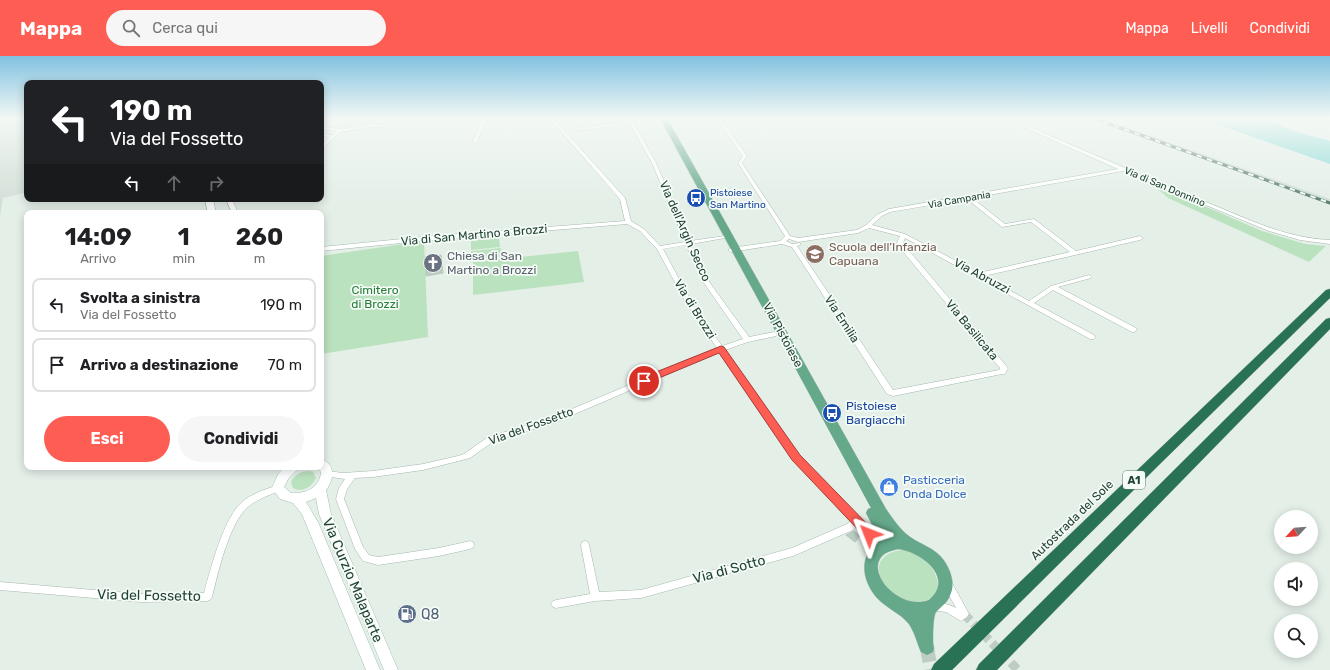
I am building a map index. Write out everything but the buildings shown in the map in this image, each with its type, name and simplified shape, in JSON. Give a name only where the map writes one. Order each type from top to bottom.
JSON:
[{"type":"highway","name":"Autostrada del Sole","points":[[940,670],[1152,462],[1330,292]]},
{"type":"highway","name":"A1","points":[[985,670],[1330,322]]},
{"type":"main road","name":"Via Pistoiese","points":[[674,147],[723,237],[734,250],[774,334],[878,522],[883,533],[880,549],[870,567],[873,583],[885,597],[896,605],[911,609],[930,607]]},
{"type":"main road","name":"Via Pistoiese","points":[[678,147],[880,513],[898,535],[911,545]]},
{"type":"main road","name":"Via Pistoiese","points":[[880,549],[898,543],[911,545],[922,549],[932,556],[940,566],[945,576]]},
{"type":"main road","points":[[896,605],[903,608],[916,621],[923,634],[927,647],[927,623],[930,607],[937,603],[944,595],[946,588],[945,576]]},
{"type":"street","points":[[579,147],[623,199],[628,222]]},
{"type":"street","name":"Via dell'Argin Secco","points":[[645,147],[654,163],[688,243],[708,283],[747,340]]},
{"type":"street","points":[[738,147],[745,156],[740,163],[788,237],[784,238],[783,242]]},
{"type":"street","name":"Via di San Donnino","points":[[1072,147],[1274,231],[1296,238],[1318,242],[1330,242]]},
{"type":"street","name":"Via Campania","points":[[734,250],[783,242],[789,246],[796,243],[858,231],[868,226],[880,215],[889,211],[1124,169]]},
{"type":"street","points":[[968,197],[1004,226],[1032,220],[1075,253]]},
{"type":"street","name":"Via di Brozzi","points":[[628,222],[642,230],[659,248],[689,303],[796,458],[856,521],[870,541],[880,549]]},
{"type":"street","name":"Via di San Martino a Brozzi","points":[[324,249],[440,237],[628,222]]},
{"type":"street","name":"Via Abruzzi","points":[[868,226],[903,235],[980,275],[1092,337]]},
{"type":"street","name":"Via Basilicata","points":[[890,392],[1002,372],[1004,368],[902,247],[900,243],[903,235]]},
{"type":"street","points":[[659,248],[723,237]]},
{"type":"street","name":"Via Campania","points":[[788,237],[796,243]]},
{"type":"street","points":[[980,275],[1140,238]]},
{"type":"street","name":"Via Emilia","points":[[796,243],[890,392]]},
{"type":"street","points":[[1030,303],[1053,287],[1089,277]]},
{"type":"street","points":[[1053,287],[1134,330]]},
{"type":"street","name":"Via del Fossetto","points":[[324,469],[352,476],[423,467],[458,459],[467,456],[491,439],[551,421],[721,349],[747,340],[774,334]]},
{"type":"street","points":[[297,499],[308,496],[320,489],[325,482],[324,469]]},
{"type":"street","points":[[278,488],[280,480],[290,470]]},
{"type":"street","points":[[352,476],[343,488],[340,499],[359,549],[366,558],[378,561],[470,545]]},
{"type":"street","name":"Via del Fossetto","points":[[0,586],[141,598],[207,598],[230,528],[238,512],[242,506],[253,498],[278,488]]},
{"type":"street","name":"Via Curzio Malaparte","points":[[278,488],[284,496],[297,499],[306,510],[373,670]]},
{"type":"street","name":"Via Curzio Malaparte","points":[[320,489],[325,514],[391,670]]},
{"type":"street","name":"Via di Sotto","points":[[556,604],[595,597],[641,594],[793,552],[850,527],[856,521]]},
{"type":"street","points":[[585,546],[595,597]]},
{"type":"street","name":"Via Pistoiese","points":[[930,607],[947,608],[963,615],[945,576]]},
{"type":"shaded area","points":[[0,147],[24,147],[24,193],[3,198],[0,216]]},
{"type":"shaded area","points":[[1170,147],[1181,147],[1330,199],[1330,204]]},
{"type":"green space","points":[[1149,182],[1262,231],[1305,244],[1326,246],[1309,262],[1168,198]]},
{"type":"green space","points":[[499,237],[500,247],[471,250],[471,241]]},
{"type":"green space","name":"Cimitero di Brozzi","points":[[424,241],[428,337],[324,354],[324,256]]},
{"type":"green space","points":[[501,248],[501,257],[471,260],[471,251]]},
{"type":"green space","points":[[578,251],[584,282],[473,295],[473,262]]},
{"type":"green space","points":[[302,472],[313,472],[316,478],[312,484],[300,490],[293,488],[291,482],[297,475]]},
{"type":"green space","points":[[902,550],[919,555],[934,572],[938,586],[936,593],[931,598],[923,601],[910,601],[899,597],[889,590],[882,581],[879,571],[881,562],[888,554]]},
{"type":"water","points":[[1281,147],[1330,147],[1330,164]]},
{"type":"tunnel","points":[[964,614],[1018,670]]},
{"type":"tunnel","points":[[927,648],[931,670]]},
{"type":"railway","points":[[1173,147],[1330,203]]},
{"type":"place","name":"Pistoiese San Martino","points":[[696,198]]},
{"type":"place","name":"Scuola dell’Infanzia Capuana","points":[[815,254]]},
{"type":"place","name":"Chiesa di San Martino a Brozzi","points":[[433,263]]},
{"type":"place","name":"Pistoiese Bargiacchi","points":[[832,413]]},
{"type":"place","name":"Pasticceria Onda Dolce","points":[[889,487]]},
{"type":"place","name":"Q8","points":[[407,614]]},
{"type":"route","points":[[644,381],[721,349],[796,458],[869,534]]}]
